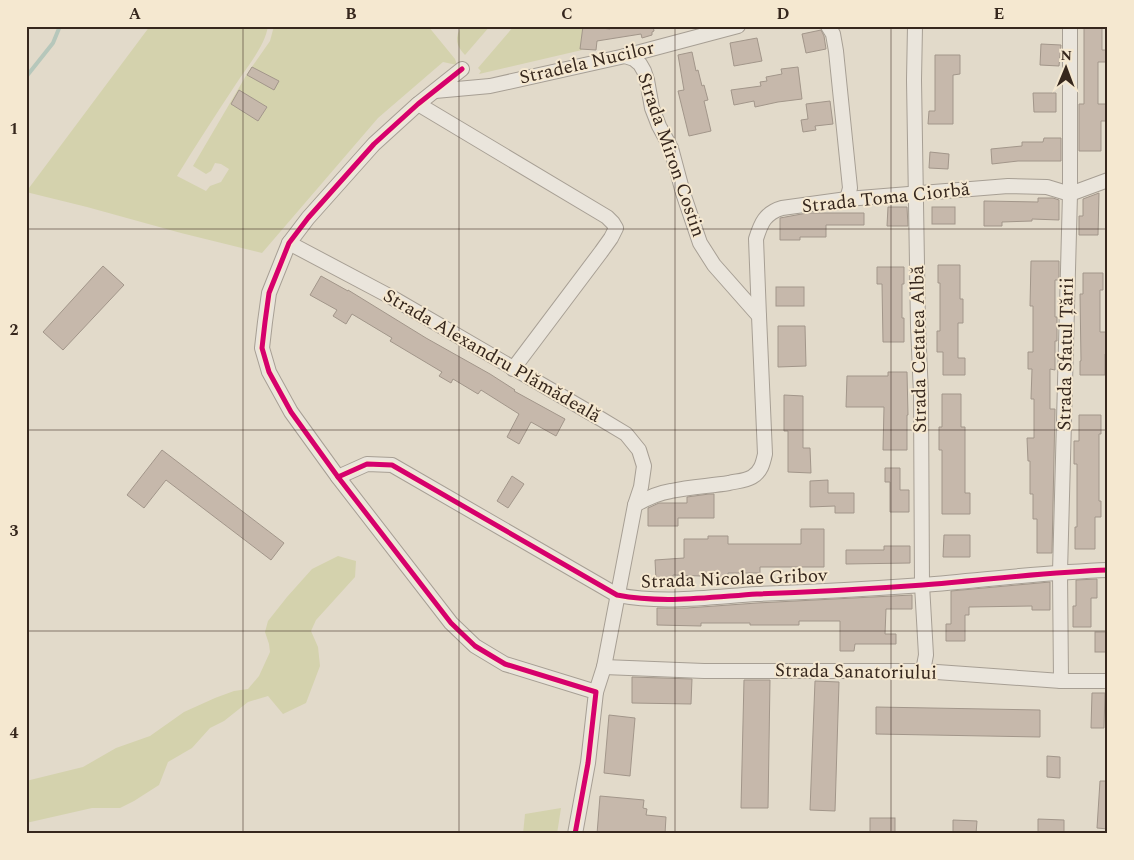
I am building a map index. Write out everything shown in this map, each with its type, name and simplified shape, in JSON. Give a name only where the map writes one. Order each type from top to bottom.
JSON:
[{"type":"street","name":"Stradela Nucilor","points":[[434,91],[490,86],[625,56],[738,26]]},
{"type":"street","points":[[828,26],[833,34],[836,50],[850,188],[848,199]]},
{"type":"street","name":"Strada Cetatea Albă","points":[[915,26],[914,80],[921,396],[922,585],[926,655],[923,671]]},
{"type":"street","name":"Strada Sfatul Țării","points":[[1060,681],[1060,572],[1070,194],[1070,26]]},
{"type":"street","name":"Strada Miron Costin","points":[[625,56],[634,59],[644,71],[652,108],[671,148],[683,193],[700,243],[714,265],[759,316]]},
{"type":"street","points":[[462,69],[418,104],[374,144],[308,218],[289,243],[269,293],[262,348],[269,372],[291,412],[338,477],[451,622],[475,646],[506,664],[596,692]]},
{"type":"street","points":[[418,104],[607,217],[616,228],[601,252],[513,369]]},
{"type":"street","points":[[1070,194],[1108,180]]},
{"type":"street","name":"Strada Toma Ciorbă","points":[[759,316],[756,239],[765,217],[773,211],[782,208],[848,199],[1008,186],[1048,187],[1070,194]]},
{"type":"street","name":"Strada Alexandru Plămădeală","points":[[289,243],[391,297],[626,434],[639,450],[644,466],[641,487],[635,505],[604,667],[596,692],[588,763],[575,834]]},
{"type":"street","points":[[635,505],[651,496],[671,491],[746,480],[758,472],[763,464],[765,454],[759,316]]},
{"type":"street","name":"Strada Nicolae Gribov","points":[[338,477],[367,464],[392,465],[617,595],[656,600],[922,585],[1060,572],[1108,570]]},
{"type":"street","name":"Strada Sanatoriului","points":[[604,667],[712,671],[923,671],[1060,681],[1108,681]]},
{"type":"shaded area","points":[[150,26],[268,26],[255,56],[177,176],[206,191],[210,186],[221,182],[229,169],[215,163],[211,171],[206,174],[193,166],[247,74],[270,41],[274,26],[428,26],[455,59],[457,65],[443,62],[378,118],[262,253],[26,192]],"holes":[[[239,90],[267,107],[258,121],[231,104]]]},
{"type":"shaded area","points":[[462,26],[490,26],[465,55],[457,41]]},
{"type":"shaded area","points":[[514,26],[587,26],[582,50],[479,74],[481,71],[478,68]]},
{"type":"shaded area","points":[[338,556],[356,561],[355,577],[316,620],[311,631],[318,647],[320,666],[306,703],[283,714],[268,696],[248,702],[224,721],[210,728],[192,748],[168,762],[159,785],[134,801],[120,808],[92,808],[26,823],[26,781],[83,767],[116,748],[150,736],[184,712],[234,691],[248,689],[259,676],[270,652],[265,632],[268,621],[312,569]]},
{"type":"shaded area","points":[[561,808],[557,834],[523,834],[525,814]]},
{"type":"building","points":[[583,26],[610,29],[609,26],[653,26],[654,31],[652,35],[642,38],[641,34],[597,41],[596,50],[580,49]]},
{"type":"building","points":[[1084,26],[1102,26],[1102,50],[1106,50],[1107,62],[1098,62],[1098,104],[1107,104],[1107,121],[1101,121],[1101,151],[1079,151],[1079,104],[1084,104]]},
{"type":"building","points":[[821,30],[826,49],[806,53],[802,34]]},
{"type":"building","points":[[757,38],[762,61],[734,66],[730,43]]},
{"type":"building","points":[[1041,44],[1061,45],[1059,66],[1040,65]]},
{"type":"building","points":[[692,52],[696,71],[698,70],[708,100],[704,101],[711,131],[689,136],[678,91],[684,90],[678,55]]},
{"type":"building","points":[[935,55],[960,55],[960,74],[953,75],[953,124],[928,124],[929,111],[935,111]]},
{"type":"building","points":[[252,67],[279,81],[274,90],[247,75]]},
{"type":"building","points":[[798,67],[802,99],[755,107],[754,101],[734,105],[731,90],[761,86],[760,82],[767,81],[766,77],[782,74],[781,69]]},
{"type":"building","points":[[239,90],[267,107],[258,121],[231,104]]},
{"type":"building","points":[[1033,93],[1056,93],[1056,112],[1034,112]]},
{"type":"building","points":[[830,101],[833,124],[815,126],[816,130],[803,132],[801,120],[808,119],[806,104]]},
{"type":"building","points":[[1044,138],[1061,138],[1061,161],[1018,161],[992,164],[991,149],[1022,146],[1022,142],[1043,142]]},
{"type":"building","points":[[930,152],[949,154],[948,169],[929,168]]},
{"type":"building","points":[[1099,193],[1098,235],[1079,235],[1079,216],[1083,216],[1083,199]]},
{"type":"building","points":[[1038,198],[1059,200],[1059,220],[1032,219],[1032,221],[1002,222],[1002,226],[984,226],[984,201],[1038,202]]},
{"type":"building","points":[[888,207],[907,207],[908,226],[887,226]]},
{"type":"building","points":[[932,207],[955,207],[955,224],[932,224]]},
{"type":"building","points":[[807,213],[864,213],[864,225],[826,225],[826,237],[800,237],[800,240],[780,240],[780,218]]},
{"type":"building","points":[[1031,261],[1059,261],[1059,280],[1055,280],[1057,341],[1055,341],[1055,370],[1050,369],[1050,409],[1055,409],[1052,553],[1037,553],[1037,519],[1033,519],[1033,494],[1030,494],[1030,461],[1028,461],[1027,438],[1034,438],[1034,399],[1031,399],[1032,369],[1028,369],[1028,352],[1033,352],[1033,306],[1030,306]]},
{"type":"building","points":[[938,265],[960,265],[960,299],[963,299],[963,323],[958,323],[958,358],[965,358],[965,375],[943,375],[943,352],[937,352],[937,331],[940,331]]},
{"type":"building","points":[[103,266],[124,285],[63,350],[43,332]]},
{"type":"building","points":[[877,267],[904,267],[902,318],[904,318],[904,342],[883,342],[882,284],[877,284]]},
{"type":"building","points":[[1083,273],[1103,273],[1103,290],[1100,290],[1100,332],[1108,332],[1108,354],[1105,354],[1105,375],[1080,375],[1080,294],[1083,294]]},
{"type":"building","points":[[321,276],[490,374],[514,391],[565,419],[556,436],[531,422],[519,444],[507,437],[519,414],[481,390],[478,394],[453,379],[451,383],[439,376],[442,372],[390,341],[392,338],[352,314],[346,324],[333,316],[337,310],[310,295]]},
{"type":"building","points":[[776,287],[804,287],[804,306],[776,306]]},
{"type":"building","points":[[778,326],[805,326],[806,366],[778,367]]},
{"type":"building","points":[[888,372],[907,372],[907,450],[883,450],[884,407],[846,407],[847,376],[888,376]]},
{"type":"building","points":[[942,394],[961,394],[961,427],[965,427],[965,493],[970,493],[970,514],[942,514],[942,450],[939,450],[939,427],[942,427]]},
{"type":"building","points":[[784,395],[803,396],[803,448],[810,448],[811,473],[788,472],[788,431],[784,431]]},
{"type":"building","points":[[1079,415],[1101,415],[1101,434],[1099,434],[1099,501],[1101,501],[1101,517],[1095,517],[1095,549],[1075,549],[1077,464],[1074,464],[1074,441],[1079,441]]},
{"type":"building","points":[[162,450],[284,543],[271,560],[166,480],[144,508],[127,495]]},
{"type":"building","points":[[885,468],[900,468],[900,490],[909,490],[909,512],[890,512],[890,482],[885,482]]},
{"type":"building","points":[[512,476],[524,484],[508,508],[497,501]]},
{"type":"building","points":[[828,480],[828,493],[854,493],[854,513],[835,513],[835,506],[810,507],[810,481]]},
{"type":"building","points":[[714,494],[714,518],[678,518],[678,526],[648,526],[648,508],[659,503],[687,503],[687,497]]},
{"type":"building","points":[[801,529],[824,529],[824,567],[760,567],[760,573],[728,573],[728,577],[673,575],[673,579],[656,580],[655,560],[684,558],[684,539],[708,539],[708,536],[728,536],[728,544],[801,544]]},
{"type":"building","points":[[944,535],[970,535],[970,557],[943,557]]},
{"type":"building","points":[[884,546],[910,546],[910,563],[846,564],[846,550],[884,550]]},
{"type":"building","points":[[1097,579],[1097,598],[1091,598],[1091,627],[1073,627],[1073,606],[1076,606],[1076,580]]},
{"type":"building","points":[[1050,582],[1050,610],[1032,610],[1032,606],[969,607],[969,615],[965,615],[965,641],[946,641],[946,624],[951,624],[951,591]]},
{"type":"building","points":[[912,595],[912,609],[886,609],[885,634],[896,634],[896,644],[855,644],[854,651],[840,651],[840,621],[799,621],[799,625],[701,623],[701,626],[657,625],[657,608],[687,608]]},
{"type":"building","points":[[1095,632],[1108,632],[1108,652],[1095,652]]},
{"type":"building","points":[[632,677],[692,679],[691,704],[632,703]]},
{"type":"building","points":[[744,680],[770,680],[768,808],[741,808]]},
{"type":"building","points":[[815,681],[839,682],[835,811],[810,810]]},
{"type":"building","points":[[1092,693],[1105,693],[1104,728],[1091,728]]},
{"type":"building","points":[[876,707],[1040,710],[1040,737],[876,734]]},
{"type":"building","points":[[609,715],[635,718],[630,776],[604,773]]},
{"type":"building","points":[[1047,756],[1060,757],[1060,778],[1047,777]]},
{"type":"building","points":[[1100,781],[1108,781],[1108,829],[1097,828]]},
{"type":"building","points":[[600,796],[644,800],[643,808],[647,809],[646,815],[666,817],[665,834],[597,834]]},
{"type":"building","points":[[870,818],[895,818],[895,834],[870,834]]},
{"type":"building","points":[[1038,819],[1064,820],[1064,834],[1038,834]]},
{"type":"building","points":[[953,820],[977,821],[976,834],[953,834]]},
{"type":"waterway","points":[[26,77],[53,43],[60,26]]},
{"type":"cycle path","points":[[462,69],[418,104],[374,144],[308,218],[289,243],[269,293],[262,348],[269,372],[291,412],[338,477],[451,623],[475,646],[505,664],[596,692],[588,763],[575,834]]},
{"type":"cycle path","points":[[338,477],[367,464],[392,465],[617,595],[634,598],[687,599],[861,589],[1062,572],[1108,570]]}]
